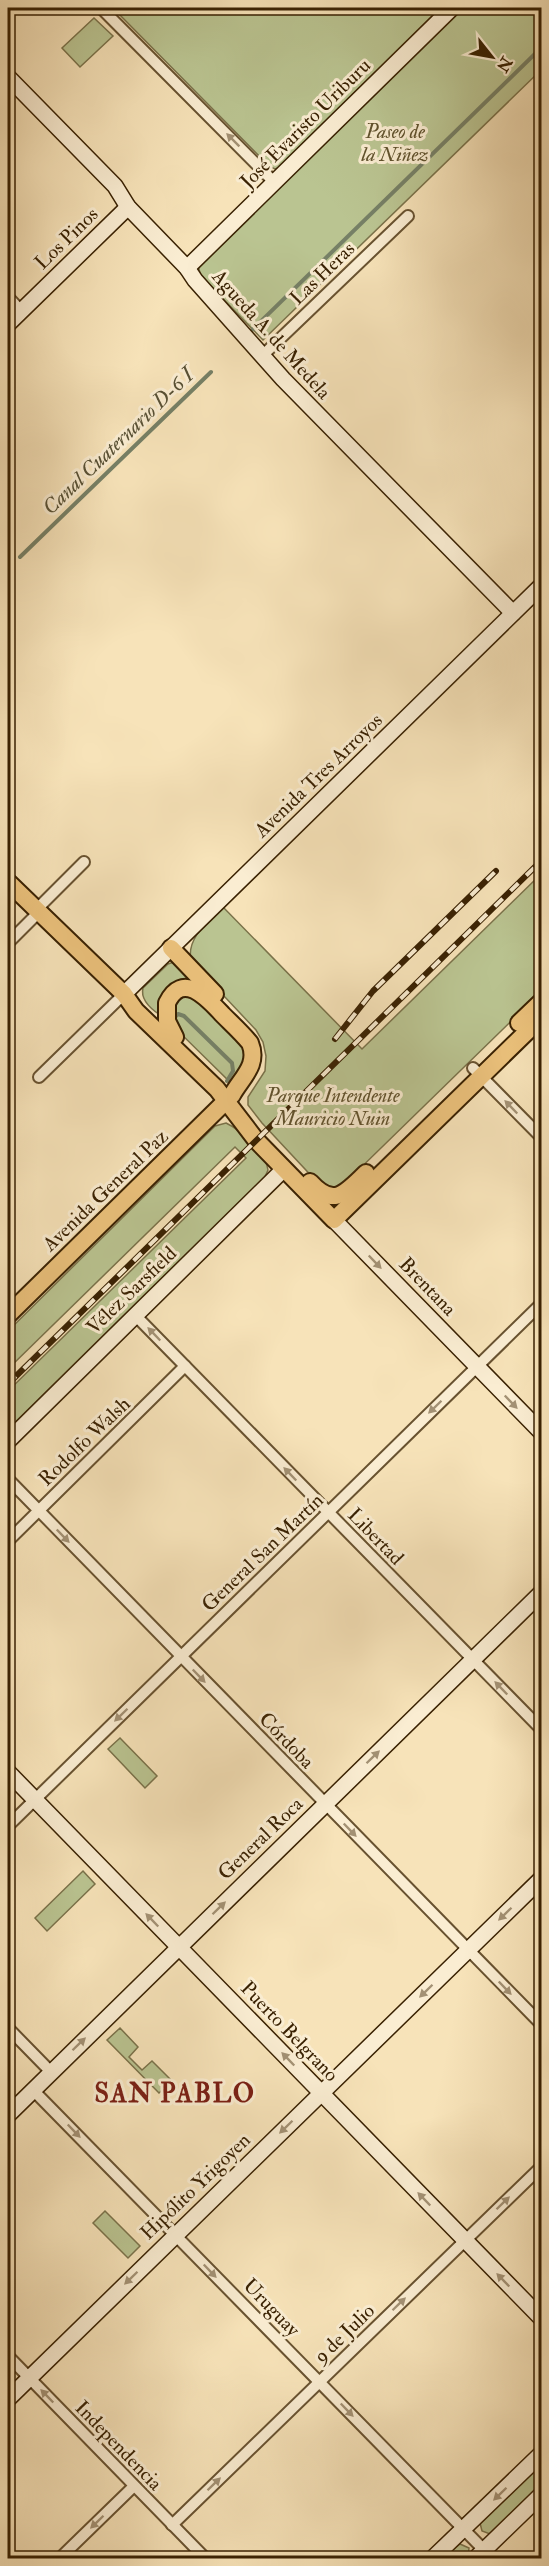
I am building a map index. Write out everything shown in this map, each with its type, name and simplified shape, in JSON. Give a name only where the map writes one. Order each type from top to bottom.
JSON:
[{"type":"main road","points":[[8,882],[124,994],[135,1009],[229,1098]]},
{"type":"main road","points":[[171,948],[259,1042],[262,1058],[258,1075],[248,1088],[229,1098]]},
{"type":"main road","points":[[175,1037],[167,1021],[167,1003],[179,990],[187,988],[196,990],[206,997],[251,1047],[253,1057],[250,1068],[229,1098]]},
{"type":"main road","points":[[124,994],[140,1002],[314,1186],[324,1195],[331,1197],[340,1195],[350,1188],[426,1114],[542,1017]]},
{"type":"main road","points":[[332,1218],[477,1072],[542,1001]]},
{"type":"main road","name":"Brentana","points":[[229,1098],[256,1140],[332,1218]]},
{"type":"main road","name":"Avenida General Paz","points":[[8,1315],[229,1098]]},
{"type":"main road","points":[[332,1218],[410,1137],[426,1114]]},
{"type":"street","points":[[101,8],[274,182]]},
{"type":"street","name":"José Evaristo Uriburu","points":[[187,268],[452,8]]},
{"type":"street","name":"Agueda A. de Medela","points":[[8,77],[115,186],[128,207],[187,268],[262,356],[513,613]]},
{"type":"street","name":"Los Pinos","points":[[8,324],[128,207]]},
{"type":"street","name":"Las Heras","points":[[262,356],[408,216]]},
{"type":"street","points":[[8,297],[21,311]]},
{"type":"street","name":"Avenida Tres Arroyos","points":[[124,994],[542,585]]},
{"type":"street","points":[[8,944],[84,862]]},
{"type":"street","points":[[39,1077],[124,994]]},
{"type":"street","points":[[477,1072],[542,1138]]},
{"type":"street","name":"Vélez Sarsfield","points":[[8,1441],[284,1169]]},
{"type":"street","name":"Brentana","points":[[332,1218],[542,1433]]},
{"type":"street","name":"General San Martín","points":[[8,1826],[542,1303]]},
{"type":"street","name":"Libertad","points":[[135,1315],[542,1730]]},
{"type":"street","name":"Rodolfo Walsh","points":[[8,1541],[185,1366]]},
{"type":"street","name":"Córdoba","points":[[8,1479],[542,2025]]},
{"type":"street","name":"General Roca","points":[[8,2115],[542,1592]]},
{"type":"street","name":"Puerto Belgrano","points":[[8,1772],[542,2319]]},
{"type":"street","name":"Hipólito Yrigoyen","points":[[8,2399],[542,1878]]},
{"type":"street","points":[[8,2028],[51,2072]]},
{"type":"street","name":"Uruguay","points":[[33,2090],[464,2529],[480,2554]]},
{"type":"street","name":"9 de Julio","points":[[172,2525],[542,2166]]},
{"type":"street","name":"Independencia","points":[[8,2356],[205,2559]]},
{"type":"street","points":[[433,2559],[542,2453]]},
{"type":"street","points":[[60,2559],[134,2486]]},
{"type":"street","points":[[480,2554],[542,2494]]},
{"type":"green space","points":[[113,8],[442,8],[281,167],[275,169],[269,166]]},
{"type":"green space","name":"Paseo de la Niñez","points":[[461,8],[541,8],[541,70],[263,340],[201,276],[198,266]]},
{"type":"green space","points":[[94,18],[113,36],[80,67],[62,48]]},
{"type":"green space","name":"Parque Intendente Mauricio Nuin","points":[[541,874],[541,992],[341,1187],[337,1190],[319,1184],[248,1105],[248,1097],[265,1071],[266,1056],[263,1042],[256,1030],[191,961],[192,945],[200,931],[223,907],[362,1049]]},
{"type":"green space","points":[[174,962],[195,984],[160,1015],[145,1000],[143,988],[168,964]]},
{"type":"green space","points":[[190,994],[245,1045],[249,1058],[231,1083],[176,1029],[172,1009],[181,996]]},
{"type":"green space","points":[[226,1123],[245,1136],[263,1156],[268,1170],[264,1179],[8,1430],[8,1391],[246,1158],[235,1147],[8,1369],[8,1331],[215,1126]]},
{"type":"green space","points":[[120,1738],[157,1776],[145,1788],[108,1749]]},
{"type":"green space","points":[[83,1871],[95,1884],[47,1931],[35,1918]]},
{"type":"green space","points":[[120,2028],[138,2047],[129,2057],[142,2070],[152,2061],[172,2081],[159,2093],[107,2040]]},
{"type":"green space","points":[[105,2211],[140,2246],[128,2258],[93,2223]]},
{"type":"green space","points":[[541,2461],[541,2487],[490,2534],[482,2531],[480,2523]]},
{"type":"green space","points":[[460,2544],[469,2548],[468,2558],[442,2558]]},
{"type":"waterway","name":"Canal Cuaternario D-6 I","points":[[252,330],[542,47]]},
{"type":"waterway","name":"Canal Cuaternario D-6 I","points":[[20,557],[211,372]]},
{"type":"waterway","points":[[172,1020],[178,1014],[184,1016],[232,1063],[233,1071],[227,1081]]},
{"type":"railway","points":[[8,1384],[542,860]]},
{"type":"railway","points":[[335,1039],[373,991],[496,871]]},
{"type":"district","name":"SAN PABLO","points":[[175,2093]]}]
